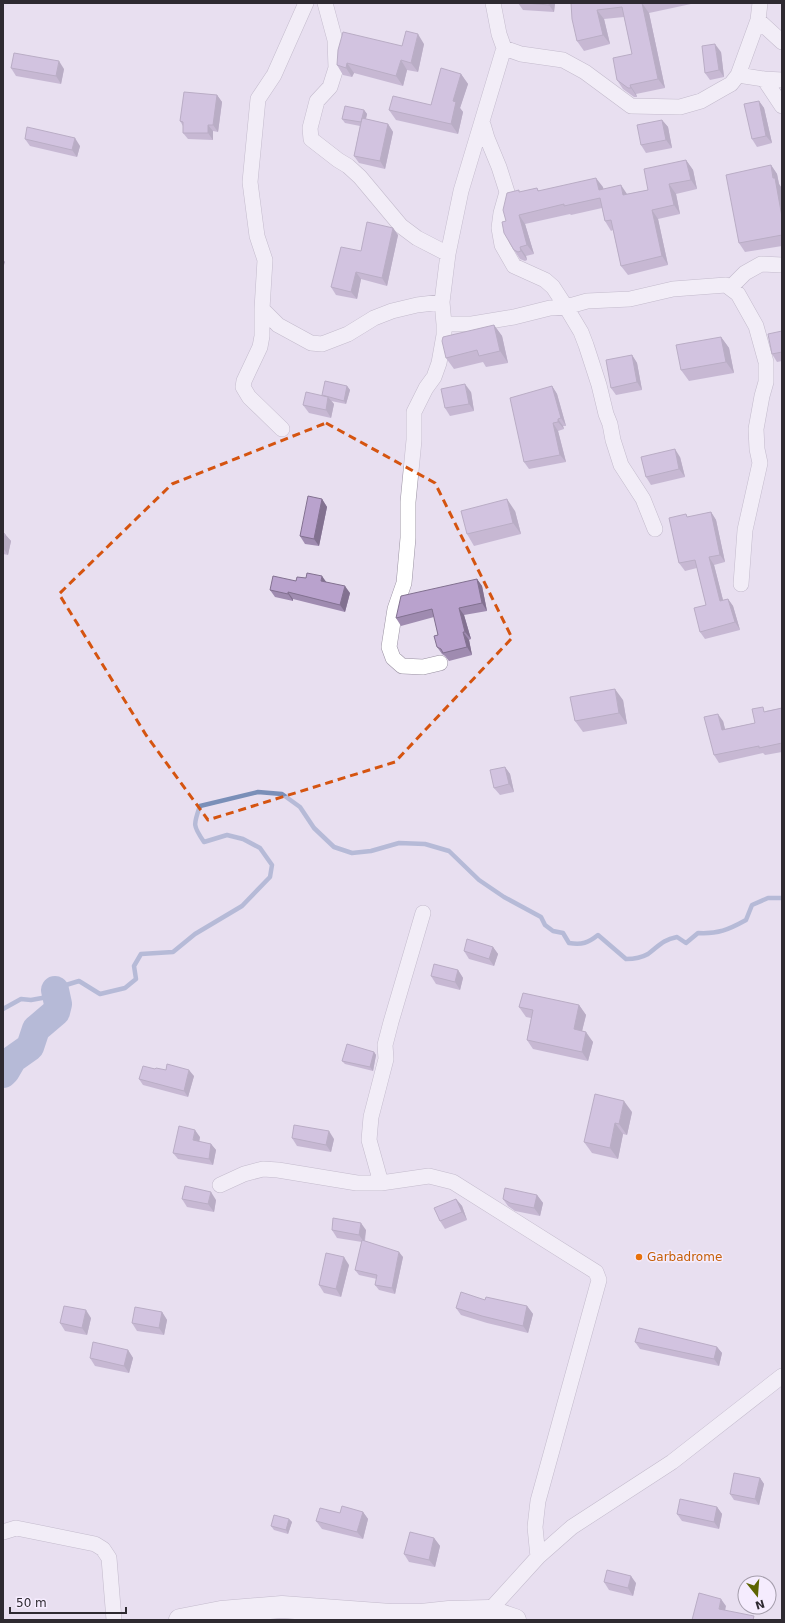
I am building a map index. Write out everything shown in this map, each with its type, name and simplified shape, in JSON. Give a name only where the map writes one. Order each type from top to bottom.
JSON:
[{"type":"street","points":[[282,429],[250,397],[243,387],[244,381],[260,347],[262,336],[265,260],[257,236],[250,182],[258,99],[274,76],[306,3]]},
{"type":"street","points":[[325,3],[335,40],[336,68],[330,87],[318,101],[310,128],[311,139],[348,166],[360,177],[401,226],[417,238],[448,254]]},
{"type":"street","points":[[440,663],[423,667],[402,666],[393,658],[388,647],[395,609],[404,583],[414,440],[414,412],[426,388],[434,377],[439,363],[444,335],[442,302],[448,254],[461,191],[504,48],[499,34],[493,3]]},
{"type":"street","points":[[504,48],[521,54],[563,60],[586,72],[631,106],[680,106],[700,101],[731,84],[738,75],[744,60],[748,43],[758,20],[760,3]]},
{"type":"street","points":[[758,20],[782,42]]},
{"type":"street","points":[[738,75],[782,80]]},
{"type":"street","points":[[764,79],[782,106]]},
{"type":"street","points":[[482,121],[487,138],[500,168],[507,192],[501,213],[499,228],[502,245],[514,266],[545,280],[553,287],[566,307],[586,345],[621,465],[643,499],[655,530]]},
{"type":"street","points":[[730,288],[746,273],[761,264],[782,266]]},
{"type":"street","points":[[444,324],[472,324],[514,317],[550,308],[566,307],[587,301],[630,299],[674,289],[726,285],[738,294],[756,326],[766,362],[766,382],[756,429],[757,449],[760,463],[745,530],[741,584]]},
{"type":"street","points":[[262,309],[278,325],[311,343],[322,344],[348,334],[374,318],[392,311],[417,305],[442,302]]},
{"type":"street","points":[[381,1183],[369,1140],[371,1117],[380,1087],[386,1059],[385,1045],[390,1022],[423,913]]},
{"type":"street","points":[[220,1185],[244,1174],[263,1169],[278,1170],[358,1184],[381,1183],[429,1176],[453,1182],[596,1272],[599,1280],[538,1501],[535,1527],[538,1557]]},
{"type":"street","points":[[489,1611],[538,1557],[572,1527],[672,1462],[782,1376]]},
{"type":"street","points":[[3,1532],[16,1528],[95,1544],[104,1549],[109,1558],[114,1620]]},
{"type":"street","points":[[180,1620],[221,1612],[282,1607],[391,1615],[421,1615],[449,1612],[489,1611],[515,1620]]},
{"type":"highlighted area","points":[[326,423],[435,483],[512,638],[395,762],[208,820],[146,735],[59,594],[172,484]]},
{"type":"building","points":[[525,3],[549,3],[549,5]]},
{"type":"building","points":[[571,3],[642,3],[658,79],[630,85],[631,88],[628,88],[617,80],[613,58],[632,54],[622,7],[597,10],[603,35],[577,41],[572,19]]},
{"type":"building","points":[[406,31],[418,34],[411,63],[401,60],[396,76],[347,63],[346,68],[337,65],[338,50],[343,32],[402,46]]},
{"type":"building","points":[[715,44],[719,70],[705,73],[702,46]]},
{"type":"building","points":[[14,53],[59,61],[56,76],[11,68]]},
{"type":"building","points":[[441,68],[461,74],[453,101],[456,102],[451,124],[389,110],[393,96],[431,105]]},
{"type":"building","points":[[184,92],[217,95],[213,125],[208,125],[208,133],[183,133],[183,122],[180,121]]},
{"type":"building","points":[[759,101],[766,136],[752,139],[744,104]]},
{"type":"building","points":[[345,106],[364,110],[361,122],[342,119]]},
{"type":"building","points":[[362,118],[388,124],[380,161],[354,156]]},
{"type":"building","points":[[662,120],[666,140],[641,145],[637,125]]},
{"type":"building","points":[[27,127],[75,138],[72,150],[25,139]]},
{"type":"building","points":[[686,160],[691,180],[669,184],[674,205],[652,210],[662,256],[621,266],[611,220],[605,221],[600,198],[564,206],[564,204],[519,215],[527,245],[520,247],[521,251],[518,252],[514,250],[504,233],[502,222],[506,221],[503,210],[507,193],[537,188],[538,191],[596,178],[599,190],[621,185],[623,195],[648,190],[644,169]]},
{"type":"building","points":[[771,165],[773,178],[775,178],[782,217],[782,235],[739,243],[726,175]]},
{"type":"building","points":[[367,222],[393,228],[382,278],[356,272],[351,292],[331,287],[341,247],[361,251]]},
{"type":"building","points":[[494,325],[500,351],[479,356],[477,350],[446,358],[442,341],[443,337]]},
{"type":"building","points":[[782,331],[782,352],[772,354],[768,334]]},
{"type":"building","points":[[721,337],[726,362],[681,370],[676,345]]},
{"type":"building","points":[[632,355],[637,382],[611,388],[606,360]]},
{"type":"building","points":[[325,381],[347,386],[344,401],[322,395]]},
{"type":"building","points":[[465,384],[469,404],[445,408],[441,389]]},
{"type":"building","points":[[552,386],[561,418],[558,419],[558,422],[553,423],[560,455],[524,462],[510,398]]},
{"type":"building","points":[[306,392],[328,397],[326,410],[303,405]]},
{"type":"building","points":[[675,449],[679,469],[646,477],[641,457]]},
{"type":"building","points":[[308,496],[322,499],[314,539],[300,536]]},
{"type":"building","points":[[507,499],[513,523],[467,534],[461,511]]},
{"type":"building","points":[[711,512],[720,555],[709,557],[720,601],[728,599],[735,622],[700,632],[694,608],[706,605],[695,560],[679,563],[669,518],[686,514],[687,517]]},
{"type":"building","points":[[3,533],[5,534],[3,545]]},
{"type":"building","points":[[307,573],[322,576],[321,581],[345,586],[340,605],[288,592],[288,594],[270,590],[273,576],[296,581],[297,577],[306,578]]},
{"type":"building","points":[[477,579],[482,603],[459,608],[467,647],[443,653],[441,649],[437,647],[434,636],[438,635],[432,609],[396,618],[401,596]]},
{"type":"building","points":[[615,689],[619,713],[575,721],[570,697]]},
{"type":"building","points":[[763,707],[764,712],[782,708],[782,743],[714,755],[704,717],[718,714],[722,730],[755,723],[752,709]]},
{"type":"building","points":[[505,767],[509,784],[494,788],[490,770]]},
{"type":"building","points":[[467,939],[493,947],[489,959],[464,951]]},
{"type":"building","points":[[434,964],[458,970],[455,982],[431,976]]},
{"type":"building","points":[[523,993],[579,1005],[574,1029],[586,1032],[582,1052],[527,1040],[533,1010],[519,1007]]},
{"type":"building","points":[[347,1044],[374,1052],[370,1067],[342,1061]]},
{"type":"building","points":[[167,1064],[189,1070],[184,1091],[139,1079],[143,1066],[166,1070]]},
{"type":"building","points":[[595,1094],[624,1101],[619,1124],[615,1123],[610,1148],[584,1142]]},
{"type":"building","points":[[294,1125],[329,1131],[326,1145],[292,1138]]},
{"type":"building","points":[[179,1126],[195,1130],[193,1140],[211,1144],[209,1159],[173,1153]]},
{"type":"building","points":[[185,1186],[211,1192],[208,1204],[182,1199]]},
{"type":"building","points":[[505,1188],[537,1195],[534,1208],[510,1203],[503,1199]]},
{"type":"building","points":[[456,1199],[462,1212],[440,1221],[434,1208]]},
{"type":"building","points":[[333,1218],[361,1223],[359,1235],[332,1230]]},
{"type":"building","points":[[362,1240],[399,1252],[392,1288],[375,1285],[377,1275],[355,1270]]},
{"type":"building","points":[[326,1253],[344,1257],[336,1289],[319,1285]]},
{"type":"building","points":[[461,1292],[485,1300],[486,1297],[527,1306],[523,1326],[456,1308]]},
{"type":"building","points":[[64,1306],[86,1310],[82,1328],[60,1323]]},
{"type":"building","points":[[135,1307],[162,1312],[159,1328],[132,1323]]},
{"type":"building","points":[[639,1328],[717,1347],[714,1359],[635,1342]]},
{"type":"building","points":[[93,1342],[128,1350],[124,1366],[90,1358]]},
{"type":"building","points":[[734,1473],[760,1478],[755,1499],[730,1494]]},
{"type":"building","points":[[680,1499],[717,1507],[714,1522],[677,1514]]},
{"type":"building","points":[[342,1506],[363,1512],[357,1532],[316,1521],[320,1508],[340,1513]]},
{"type":"building","points":[[274,1515],[289,1519],[286,1530],[271,1526]]},
{"type":"building","points":[[410,1532],[434,1538],[429,1560],[404,1554]]},
{"type":"building","points":[[607,1570],[631,1576],[628,1588],[604,1582]]},
{"type":"building","points":[[699,1593],[721,1599],[719,1609],[737,1613],[737,1615],[754,1616],[753,1620],[692,1620]]},
{"type":"waterway","points":[[3,1009],[21,999],[31,1000],[42,998],[66,985],[79,981],[100,994],[125,988],[136,979],[134,966],[141,954],[173,952],[195,934],[242,906],[270,877],[272,865],[260,848],[243,839],[227,835],[204,842],[196,829],[195,822],[200,806],[258,792],[282,794],[300,807],[314,828],[334,847],[352,853],[371,851],[399,843],[425,844],[449,851],[479,880],[504,897],[541,917],[545,925],[553,931],[563,933],[569,943],[585,943],[598,935],[626,959],[637,958],[648,954],[672,938],[677,937],[686,943],[698,933],[711,933],[728,929],[746,920],[752,905],[768,898],[782,898]]},
{"type":"waterway","points":[[3,1074],[13,1059],[30,1047],[36,1029],[56,1012],[58,1004],[55,990]]},
{"type":"place","name":"Garbadrome","points":[[639,1257]]}]
